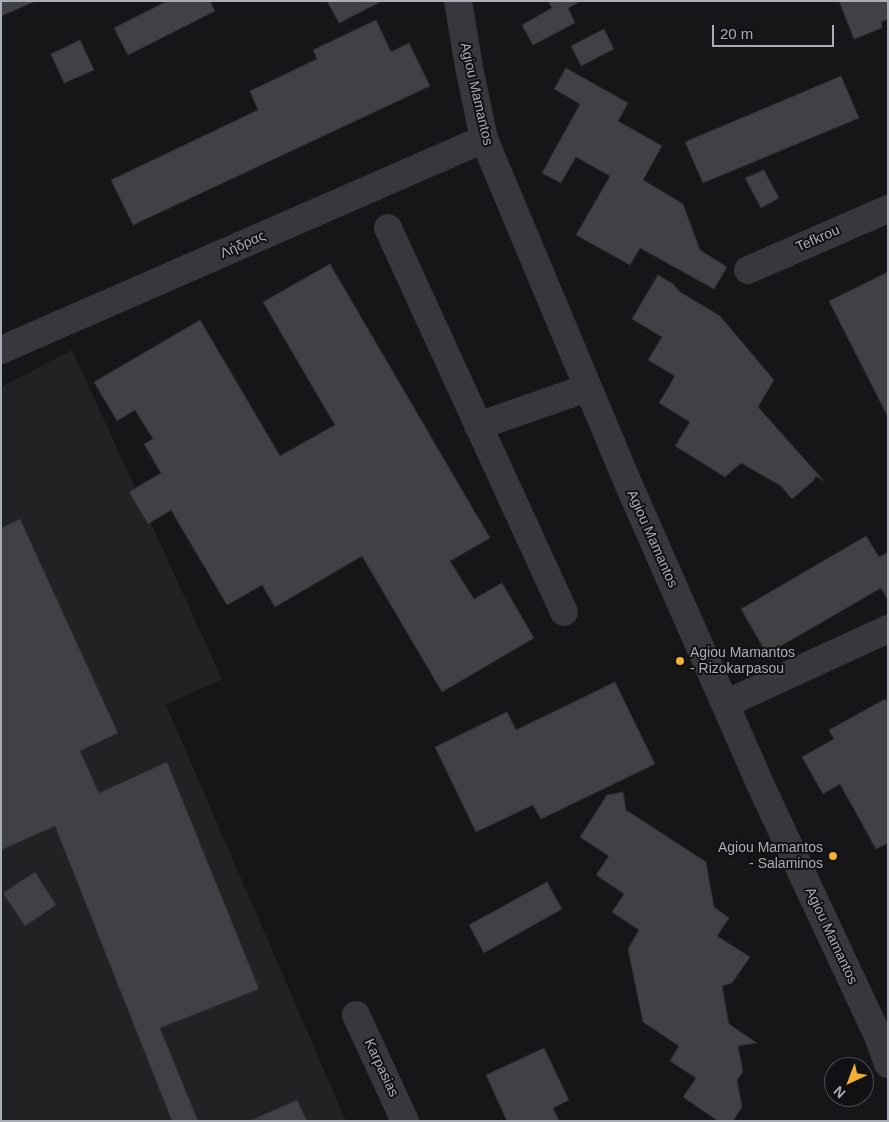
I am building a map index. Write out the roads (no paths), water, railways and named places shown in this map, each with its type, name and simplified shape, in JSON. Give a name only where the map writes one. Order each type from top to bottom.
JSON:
[{"type":"street","name":"Agiou Mamantos","points":[[458,1],[484,139],[587,388],[724,704],[878,1036],[888,1062]]},
{"type":"street","name":"Λήδρας","points":[[1,350],[484,139]]},
{"type":"street","name":"Tefkrou","points":[[748,270],[888,209]]},
{"type":"street","points":[[388,228],[564,612]]},
{"type":"street","points":[[478,426],[587,388]]},
{"type":"street","points":[[724,704],[888,629]]},
{"type":"street","name":"Karpasias","points":[[356,1015],[405,1121]]},
{"type":"place","name":"Agiou Mamantos - Rizokarpasou","points":[[680,661]]},
{"type":"place","name":"Agiou Mamantos - Salaminos","points":[[833,856]]}]
